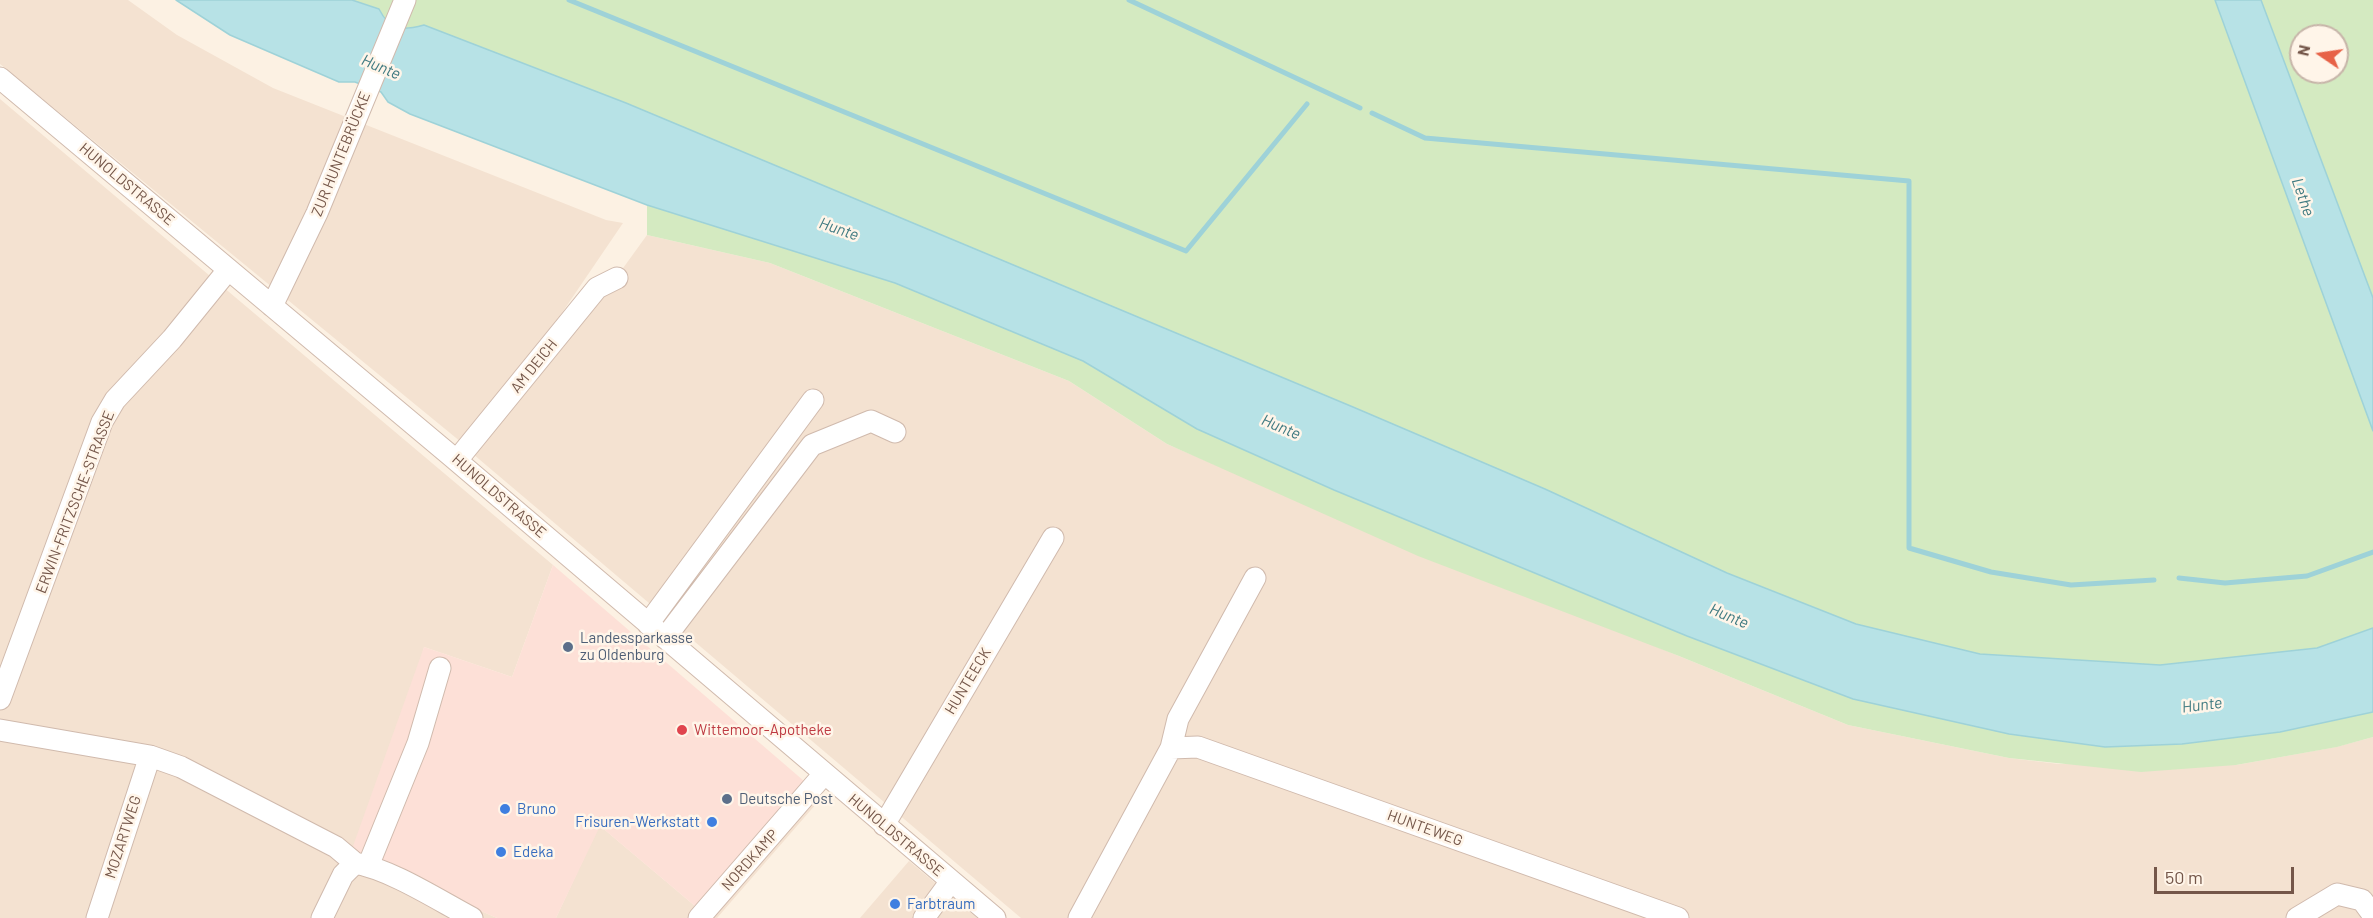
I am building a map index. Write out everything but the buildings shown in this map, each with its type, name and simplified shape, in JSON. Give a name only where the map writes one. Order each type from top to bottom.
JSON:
[{"type":"street","name":"ZUR HUNTEBRÜCKE","points":[[272,306],[317,213],[403,3]]},
{"type":"street","name":"HUNOLDSTRASSE","points":[[0,78],[457,460],[995,918]]},
{"type":"street","name":"ERWIN-FRITZSCHE-STRASSE","points":[[0,699],[102,422],[115,400],[172,339],[228,270]]},
{"type":"street","name":"AM DEICH","points":[[457,460],[597,288],[617,278]]},
{"type":"street","points":[[648,624],[813,400]]},
{"type":"street","points":[[665,638],[812,445],[871,421],[895,432]]},
{"type":"street","name":"HUNTEECK","points":[[884,825],[1053,538]]},
{"type":"street","points":[[1079,918],[1171,748],[1178,719],[1255,578]]},
{"type":"street","points":[[322,918],[344,875],[361,864],[418,743],[440,668]]},
{"type":"street","points":[[0,730],[150,756],[181,767],[336,847],[361,864],[472,918]]},
{"type":"street","name":"HUNTEWEG","points":[[1171,748],[1198,747],[1678,918]]},
{"type":"street","name":"MOZARTWEG","points":[[97,918],[150,756]]},
{"type":"street","name":"NORDKAMP","points":[[699,918],[824,774]]},
{"type":"street","points":[[924,918],[951,881]]},
{"type":"street","points":[[2297,918],[2337,894],[2362,900],[2373,915]]},
{"type":"shaded area","points":[[0,0],[128,0],[177,35],[273,88],[606,220],[623,223],[555,323],[461,442],[0,64]]},
{"type":"shaded area","points":[[0,99],[553,565],[512,677],[424,647],[388,870],[497,918],[0,918]]},
{"type":"shaded area","points":[[647,235],[770,263],[1069,381],[1167,444],[1292,498],[1848,725],[2009,758],[2059,764],[2236,765],[2336,747],[2373,737],[2373,918],[1021,918],[473,454],[600,300]]},
{"type":"shaded area","points":[[553,565],[804,781],[695,906],[600,826],[556,918],[497,918],[388,870],[352,849],[424,647],[512,677]]},
{"type":"shaded area","points":[[804,781],[823,796],[717,918],[556,918],[599,825],[695,906]]},
{"type":"shaded area","points":[[909,861],[977,918],[860,918]]},
{"type":"green space","points":[[352,0],[2373,0],[2373,628],[2317,648],[2160,665],[1980,654],[1856,624],[1727,573],[1545,489],[1353,407],[626,103],[424,25],[397,28],[383,16],[379,9]]},
{"type":"green space","points":[[647,205],[895,283],[1083,361],[1197,429],[1687,636],[1853,699],[2009,734],[2105,747],[2182,744],[2280,732],[2373,712],[2373,737],[2337,747],[2236,765],[2141,772],[2009,758],[1848,725],[1679,656],[1418,556],[1167,444],[1069,381],[770,263],[647,235]]},
{"type":"water","name":"Hunte","points":[[176,0],[352,0],[379,9],[388,22],[397,28],[424,25],[626,103],[1353,407],[1545,489],[1727,573],[1856,624],[1980,654],[2160,665],[2317,648],[2373,628],[2373,712],[2280,732],[2182,744],[2105,747],[2009,734],[1853,699],[1687,636],[1334,490],[1197,429],[1083,361],[895,283],[647,205],[410,114],[388,102],[381,92],[355,82],[339,82],[230,35]]},
{"type":"water","name":"Lethe","points":[[2215,0],[2261,0],[2289,74],[2289,84],[2293,84],[2373,298],[2373,431]]},
{"type":"waterway","points":[[569,0],[1186,251],[1307,104]]},
{"type":"waterway","points":[[1129,0],[1360,108]]},
{"type":"waterway","points":[[1372,113],[1425,138],[1909,181],[1909,548],[1991,572],[2071,585],[2154,580]]},
{"type":"waterway","points":[[2179,578],[2225,583],[2307,576],[2373,552]]},
{"type":"place","name":"Landessparkasse zu Oldenburg","points":[[568,647]]},
{"type":"place","name":"Wittemoor-Apotheke","points":[[682,730]]},
{"type":"place","name":"Deutsche Post","points":[[727,799]]},
{"type":"place","name":"Bruno","points":[[505,809]]},
{"type":"place","name":"Frisuren-Werkstatt","points":[[712,822]]},
{"type":"place","name":"Edeka","points":[[501,852]]},
{"type":"place","name":"Farbtraum","points":[[895,904]]}]
